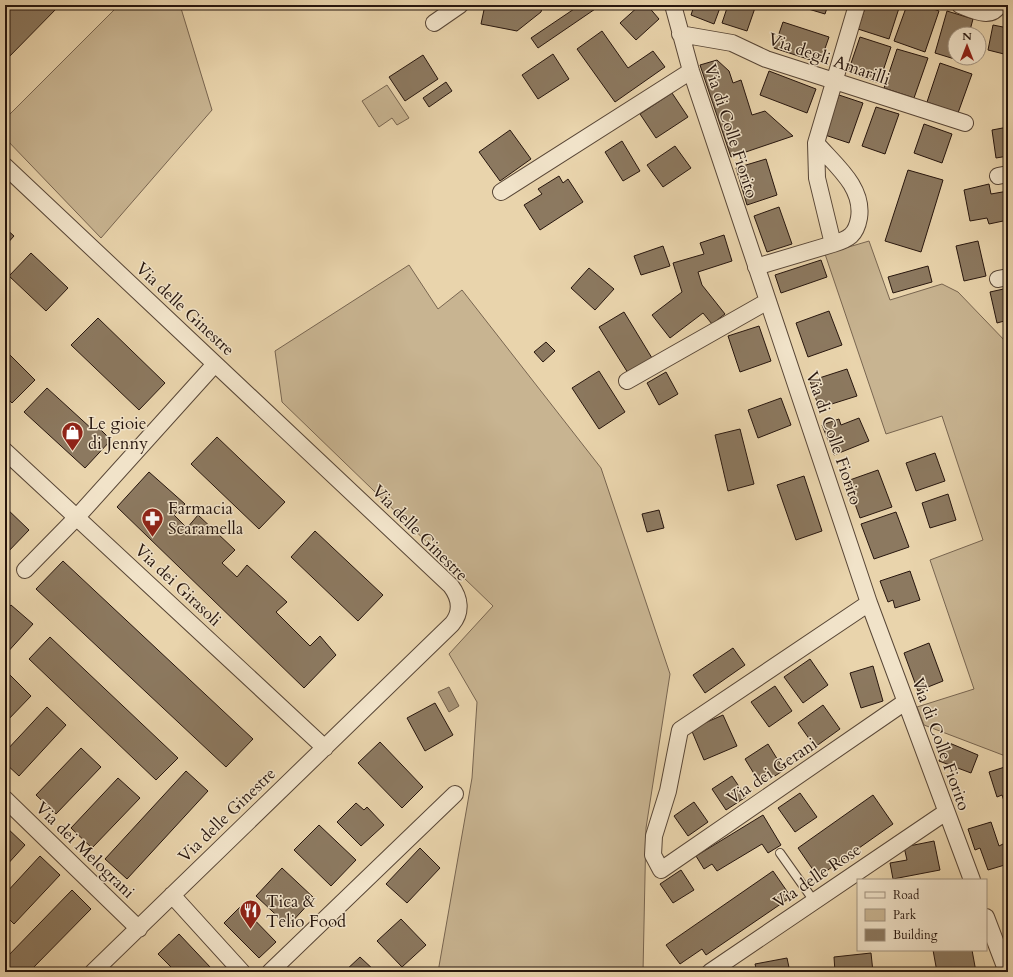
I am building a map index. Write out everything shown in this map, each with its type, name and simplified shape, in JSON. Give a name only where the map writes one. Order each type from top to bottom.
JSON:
[{"type":"street","points":[[434,23],[460,5]]},
{"type":"street","name":"Via di Colle Fiorito","points":[[673,5],[691,71],[869,603],[972,879]]},
{"type":"street","points":[[833,244],[817,178],[816,143],[856,5]]},
{"type":"street","points":[[960,5],[982,13],[996,9]]},
{"type":"street","name":"Via degli Amarilli","points":[[680,34],[732,43],[766,59],[965,123]]},
{"type":"street","points":[[501,192],[691,71]]},
{"type":"street","points":[[756,267],[833,244],[847,239],[855,232],[860,203],[852,186],[816,143]]},
{"type":"street","name":"Via delle Ginestre","points":[[5,166],[451,586],[458,600],[458,615],[452,624],[93,972]]},
{"type":"street","points":[[627,381],[768,301]]},
{"type":"street","points":[[25,570],[77,517],[215,364]]},
{"type":"street","name":"Via dei Girasoli","points":[[5,451],[325,748]]},
{"type":"street","name":"Via dei Gerani","points":[[869,603],[680,730],[668,791],[654,836],[652,855],[661,870],[905,702]]},
{"type":"street","points":[[270,972],[455,794]]},
{"type":"street","name":"Via dei Melograni","points":[[5,799],[138,929]]},
{"type":"street","name":"Via delle Rose","points":[[710,972],[946,812]]},
{"type":"street","points":[[172,895],[242,972]]},
{"type":"street","points":[[987,919],[1007,972]]},
{"type":"lane","points":[[780,853],[814,901]]},
{"type":"green space","points":[[119,5],[180,5],[212,110],[101,238],[5,138],[5,119]]},
{"type":"green space","points":[[387,85],[409,118],[397,125],[392,118],[379,127],[362,101]]},
{"type":"green space","points":[[869,241],[890,300],[942,284],[958,292],[1008,344],[1008,757],[924,725],[917,707],[974,689],[930,560],[983,540],[942,416],[886,434],[825,254]]},
{"type":"green space","points":[[409,265],[438,309],[462,290],[601,468],[670,674],[646,828],[643,972],[438,972],[472,778],[477,702],[449,654],[493,606],[282,402],[275,351]]},
{"type":"shaded area","points":[[449,687],[459,706],[449,712],[438,692]]},
{"type":"building","points":[[5,5],[56,5],[58,7],[5,61]]},
{"type":"building","points":[[485,5],[543,5],[541,12],[517,31],[481,24]]},
{"type":"building","points":[[580,5],[601,5],[538,48],[531,38]]},
{"type":"building","points":[[640,5],[647,5],[659,19],[636,40],[620,23]]},
{"type":"building","points":[[692,5],[721,5],[714,24],[691,15],[694,6]]},
{"type":"building","points":[[728,5],[756,5],[747,31],[722,23]]},
{"type":"building","points":[[795,5],[828,5],[825,14]]},
{"type":"building","points":[[866,5],[900,5],[889,39],[858,29]]},
{"type":"building","points":[[907,5],[923,5],[939,11],[925,52],[894,41]]},
{"type":"building","points":[[947,11],[973,19],[971,26],[947,26],[947,57],[935,53]]},
{"type":"building","points":[[783,22],[829,37],[820,63],[774,48]]},
{"type":"building","points":[[993,25],[1008,28],[1008,55],[988,50]]},
{"type":"building","points":[[602,31],[628,68],[653,51],[665,67],[615,102],[577,49]]},
{"type":"building","points":[[860,37],[891,47],[879,83],[848,72]]},
{"type":"building","points":[[897,49],[928,58],[914,98],[884,88]]},
{"type":"building","points":[[553,54],[569,79],[538,99],[522,75]]},
{"type":"building","points":[[423,55],[438,79],[405,101],[389,77]]},
{"type":"building","points":[[717,60],[729,71],[733,83],[741,80],[752,115],[765,111],[793,136],[731,157],[700,65]]},
{"type":"building","points":[[940,63],[972,74],[958,113],[927,102]]},
{"type":"building","points":[[769,71],[816,89],[807,113],[760,95]]},
{"type":"building","points":[[446,82],[452,91],[429,107],[423,98]]},
{"type":"building","points":[[672,93],[688,117],[656,138],[640,114]]},
{"type":"building","points":[[839,95],[863,103],[849,143],[825,135]]},
{"type":"building","points":[[876,107],[899,114],[885,154],[862,146]]},
{"type":"building","points":[[924,124],[952,134],[942,163],[914,153]]},
{"type":"building","points":[[1008,127],[1008,156],[996,158],[992,130]]},
{"type":"building","points":[[510,130],[531,159],[500,181],[479,152]]},
{"type":"building","points":[[622,141],[640,171],[623,181],[605,152]]},
{"type":"building","points":[[675,146],[691,168],[663,187],[647,165]]},
{"type":"building","points":[[766,159],[777,195],[747,205],[736,168]]},
{"type":"building","points":[[908,170],[943,180],[921,252],[885,241]]},
{"type":"building","points":[[559,176],[563,183],[568,179],[583,202],[540,230],[524,205],[542,194],[538,189]]},
{"type":"building","points":[[989,184],[991,194],[1008,191],[1008,220],[989,224],[987,218],[970,221],[964,190]]},
{"type":"building","points":[[779,207],[792,244],[767,252],[754,216]]},
{"type":"building","points":[[5,228],[14,236],[5,246]]},
{"type":"building","points":[[724,235],[732,261],[698,272],[702,285],[725,314],[712,324],[703,313],[670,338],[652,315],[682,292],[673,263],[704,254],[700,243]]},
{"type":"building","points":[[978,241],[986,276],[964,281],[956,246]]},
{"type":"building","points":[[663,246],[670,266],[641,275],[634,256]]},
{"type":"building","points":[[31,253],[68,288],[46,311],[9,276]]},
{"type":"building","points":[[821,260],[827,277],[781,293],[775,275]]},
{"type":"building","points":[[928,266],[932,282],[893,293],[888,277]]},
{"type":"building","points":[[589,268],[614,289],[595,310],[571,288]]},
{"type":"building","points":[[1008,288],[1008,320],[997,323],[990,292]]},
{"type":"building","points":[[829,311],[842,345],[808,357],[796,323]]},
{"type":"building","points":[[624,312],[652,358],[628,373],[599,327]]},
{"type":"building","points":[[98,318],[165,383],[139,410],[71,345]]},
{"type":"building","points":[[759,326],[771,361],[740,372],[728,336]]},
{"type":"building","points":[[546,342],[555,351],[543,362],[534,352]]},
{"type":"building","points":[[5,350],[35,380],[12,403],[5,396]]},
{"type":"building","points":[[847,369],[857,396],[819,408],[810,381]]},
{"type":"building","points":[[599,371],[625,412],[599,429],[572,388]]},
{"type":"building","points":[[666,372],[678,394],[659,405],[647,383]]},
{"type":"building","points":[[47,388],[93,430],[97,426],[111,440],[85,468],[24,412]]},
{"type":"building","points":[[781,398],[791,425],[758,438],[748,410]]},
{"type":"building","points":[[859,418],[869,441],[834,455],[822,425],[839,419],[841,425]]},
{"type":"building","points":[[740,429],[754,484],[728,491],[715,435]]},
{"type":"building","points":[[217,437],[285,502],[259,529],[191,464]]},
{"type":"building","points":[[935,453],[945,481],[916,491],[906,463]]},
{"type":"building","points":[[878,470],[892,507],[860,518],[847,481]]},
{"type":"building","points":[[149,472],[185,504],[174,515],[187,528],[198,515],[235,550],[222,563],[237,577],[247,565],[287,602],[276,612],[310,646],[320,636],[336,655],[304,688],[117,507]]},
{"type":"building","points":[[804,476],[822,531],[796,540],[777,485]]},
{"type":"building","points":[[948,494],[956,520],[930,528],[922,503]]},
{"type":"building","points":[[5,507],[29,530],[5,555]]},
{"type":"building","points":[[659,510],[664,528],[647,532],[642,514]]},
{"type":"building","points":[[896,512],[909,547],[874,559],[861,524]]},
{"type":"building","points":[[315,531],[383,595],[358,621],[291,557]]},
{"type":"building","points":[[63,561],[253,739],[226,767],[36,589]]},
{"type":"building","points":[[910,571],[920,600],[895,608],[893,600],[888,602],[880,581]]},
{"type":"building","points":[[11,605],[33,624],[5,655],[5,611]]},
{"type":"building","points":[[50,637],[178,758],[156,780],[29,659]]},
{"type":"building","points":[[929,643],[943,681],[918,691],[904,653]]},
{"type":"building","points":[[733,648],[745,665],[705,693],[693,675]]},
{"type":"building","points":[[810,659],[828,685],[803,703],[784,677]]},
{"type":"building","points":[[873,666],[883,701],[861,708],[850,673]]},
{"type":"building","points":[[8,673],[31,696],[5,723],[5,677]]},
{"type":"building","points":[[775,686],[792,711],[769,727],[751,702]]},
{"type":"building","points":[[435,703],[453,735],[425,751],[407,718]]},
{"type":"building","points":[[823,705],[840,729],[815,747],[798,723]]},
{"type":"building","points":[[47,707],[66,725],[19,776],[5,763],[5,752]]},
{"type":"building","points":[[723,715],[737,746],[704,760],[691,729]]},
{"type":"building","points":[[380,742],[423,787],[402,808],[358,763]]},
{"type":"building","points":[[947,742],[978,755],[971,773],[939,761]]},
{"type":"building","points":[[768,744],[784,770],[761,785],[745,759]]},
{"type":"building","points":[[81,748],[101,767],[56,814],[36,795]]},
{"type":"building","points":[[1008,766],[1008,813],[1002,795],[997,797],[989,772]]},
{"type":"building","points":[[186,771],[208,791],[127,879],[105,859]]},
{"type":"building","points":[[732,776],[746,797],[726,810],[712,789]]},
{"type":"building","points":[[118,778],[140,798],[92,848],[71,828]]},
{"type":"building","points":[[800,793],[817,817],[795,832],[778,808]]},
{"type":"building","points":[[873,795],[893,824],[818,877],[798,848]]},
{"type":"building","points":[[694,802],[708,822],[688,836],[674,816]]},
{"type":"building","points":[[356,803],[364,810],[367,807],[384,825],[361,846],[337,822]]},
{"type":"building","points":[[763,815],[781,845],[768,853],[762,844],[717,871],[712,864],[704,869],[696,856]]},
{"type":"building","points":[[991,822],[999,846],[1005,843],[1008,854],[1008,864],[988,870],[980,848],[975,850],[968,829]]},
{"type":"building","points":[[319,825],[356,860],[331,886],[294,850]]},
{"type":"building","points":[[5,826],[25,845],[5,867]]},
{"type":"building","points":[[934,841],[940,870],[893,879],[890,863],[907,860],[904,847]]},
{"type":"building","points":[[420,848],[440,868],[407,903],[386,884]]},
{"type":"building","points":[[40,856],[60,875],[14,924],[5,915],[5,894]]},
{"type":"building","points":[[282,868],[314,898],[288,926],[256,896]]},
{"type":"building","points":[[681,870],[694,890],[673,903],[660,884]]},
{"type":"building","points":[[773,871],[791,897],[706,955],[702,949],[680,964],[666,945]]},
{"type":"building","points":[[72,890],[91,909],[29,972],[5,972],[5,959]]},
{"type":"building","points":[[241,906],[276,942],[259,958],[224,923]]},
{"type":"building","points":[[401,919],[426,945],[402,967],[377,941]]},
{"type":"building","points":[[179,934],[215,972],[176,972],[158,954]]},
{"type":"building","points":[[933,951],[972,951],[976,972],[937,972]]},
{"type":"building","points":[[871,953],[873,972],[835,972],[834,957]]},
{"type":"building","points":[[360,957],[376,972],[344,972]]},
{"type":"building","points":[[787,958],[790,972],[757,972],[755,964]]},
{"type":"place","name":"Le gioie di Jenny","points":[[72,452]]},
{"type":"place","name":"Farmacia Scaramella","points":[[153,538]]},
{"type":"place","name":"Tica & Telio Food","points":[[251,930]]}]
